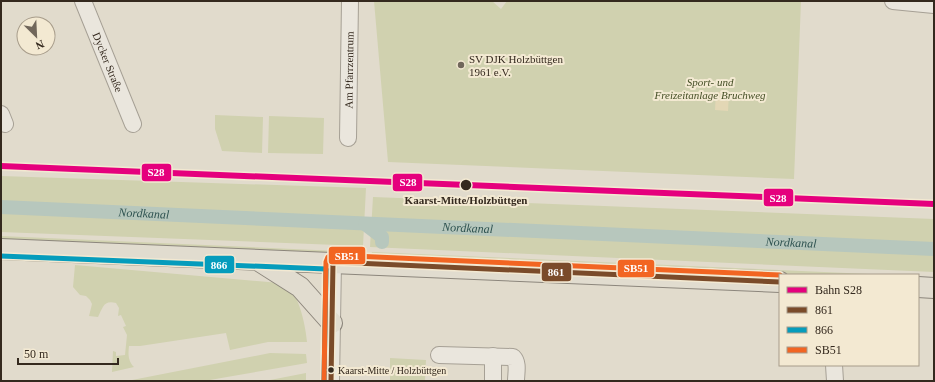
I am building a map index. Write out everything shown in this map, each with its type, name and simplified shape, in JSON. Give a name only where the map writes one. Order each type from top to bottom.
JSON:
[{"type":"main road","points":[[1,249],[779,282]]},
{"type":"main road","points":[[256,260],[284,275],[300,287],[332,323]]},
{"type":"main road","points":[[919,287],[934,288]]},
{"type":"street","name":"Dycker Straße","points":[[83,1],[133,124]]},
{"type":"street","name":"Am Pfarrzentrum","points":[[348,138],[350,1]]},
{"type":"street","points":[[893,1],[934,5]]},
{"type":"street","points":[[331,381],[333,262]]},
{"type":"street","points":[[439,355],[513,357],[516,360],[516,381]]},
{"type":"street","points":[[493,356],[493,381]]},
{"type":"street","points":[[834,366],[835,381]]},
{"type":"green space","name":"Sport- und Freizeitanlage Bruchweg","points":[[374,1],[492,1],[501,9],[507,1],[801,1],[794,179],[388,162]]},
{"type":"green space","points":[[215,115],[263,117],[262,153],[222,151],[215,129]]},
{"type":"green space","points":[[269,116],[324,118],[323,154],[268,153]]},
{"type":"green space","points":[[1,176],[366,188],[363,246],[1,232]]},
{"type":"green space","points":[[373,197],[934,219],[934,272],[370,247]]},
{"type":"green space","points":[[1,236],[360,252],[361,255],[1,239]]},
{"type":"green space","points":[[372,252],[868,274],[787,274],[371,255]]},
{"type":"green space","points":[[75,265],[280,283],[290,289],[297,300],[304,322],[307,342],[268,342],[230,350],[226,333],[140,346],[129,346],[129,357],[134,367],[112,372],[113,351],[116,352],[116,356],[125,355],[127,335],[123,327],[126,326],[121,315],[118,316],[119,308],[116,303],[112,302],[106,304],[102,308],[98,317],[89,316],[92,304],[90,300],[86,296],[80,295],[73,287]]},
{"type":"green space","points":[[270,353],[306,354],[307,363],[204,381],[127,381]]},
{"type":"green space","points":[[390,358],[426,360],[425,381],[390,381]]},
{"type":"green space","points":[[306,373],[306,381],[265,381]]},
{"type":"sand","points":[[716,92],[729,92],[728,111],[715,110]]},
{"type":"waterway","name":"Nordkanal","points":[[1,207],[934,249]]},
{"type":"waterway","points":[[365,224],[382,237],[382,242]]},
{"type":"rail line","name":"S28","points":[[1,166],[934,204]]},
{"type":"transit line","name":"SB51","points":[[324,381],[326,262],[328,257],[331,255],[779,275]]},
{"type":"transit line","name":"866","points":[[1,256],[326,269],[324,381]]},
{"type":"transit line","name":"861","points":[[333,262],[779,282]]},
{"type":"transit line","name":"861","points":[[331,381],[333,262]]},
{"type":"place","name":"SV DJK Holzbüttgen 1961 e.V.","points":[[461,65]]},
{"type":"place","name":"Kaarst-Mitte/Holzbüttgen","points":[[466,185]]},
{"type":"place","name":"Kaarst-Mitte / Holzbüttgen","points":[[331,370]]}]
